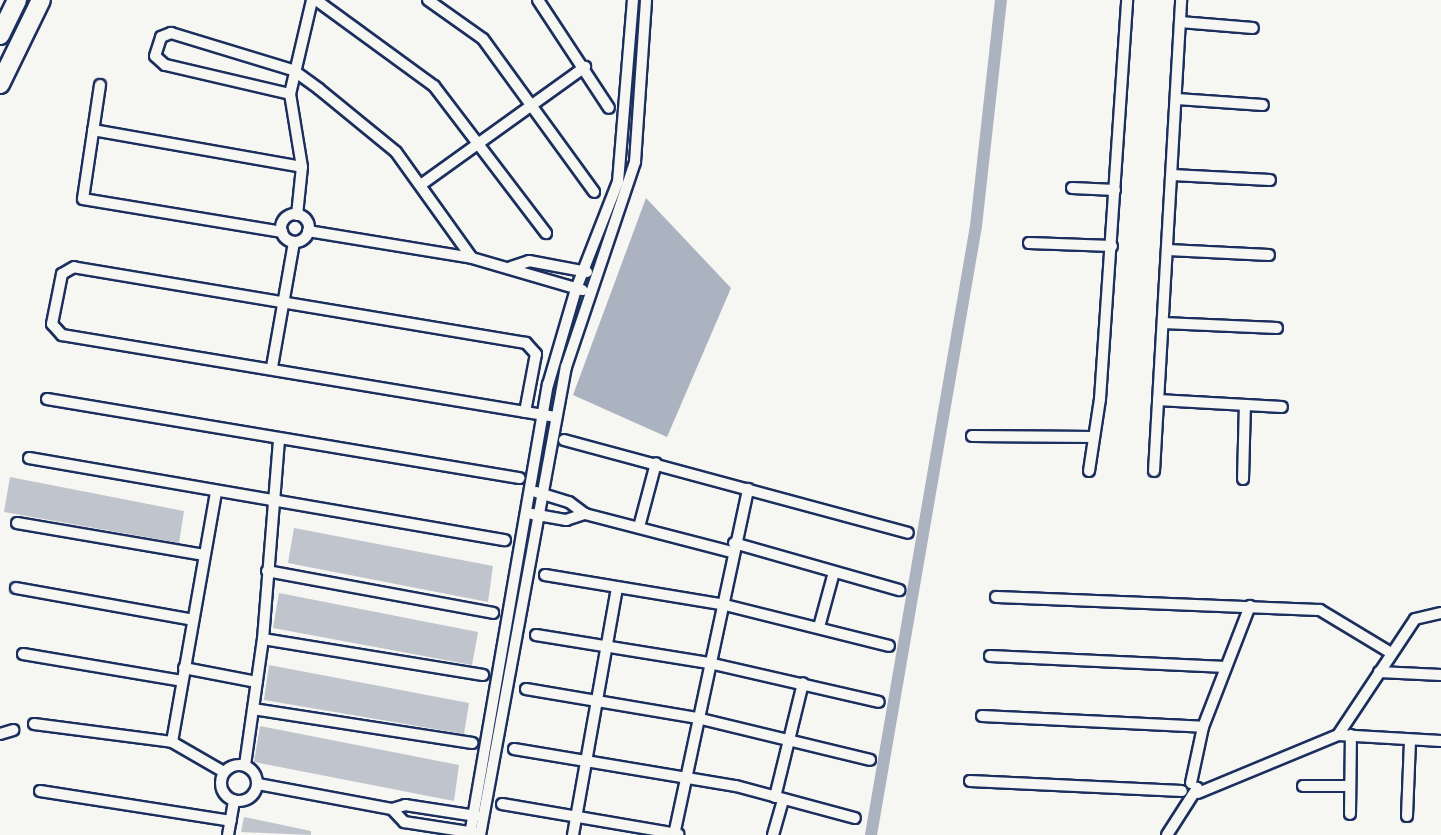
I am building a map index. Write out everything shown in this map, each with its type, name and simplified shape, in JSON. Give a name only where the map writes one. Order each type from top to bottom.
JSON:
[{"type":"highway","points":[[0,35],[17,0]]},
{"type":"highway","points":[[0,84],[41,0]]},
{"type":"street","points":[[297,215],[302,167],[290,94],[293,70],[314,0],[434,86],[546,233]]},
{"type":"street","points":[[428,0],[483,39],[594,192]]},
{"type":"street","points":[[538,0],[585,67],[609,108]]},
{"type":"street","points":[[532,514],[530,491],[543,414],[576,289],[618,182],[625,141],[633,0]]},
{"type":"street","points":[[392,809],[404,822],[475,834],[532,514],[542,493],[556,417],[596,274],[631,181],[638,143],[646,0]]},
{"type":"street","points":[[1089,471],[1112,246],[1127,0]]},
{"type":"street","points":[[1154,471],[1181,0]]},
{"type":"street","points":[[1180,22],[1253,28]]},
{"type":"street","points":[[290,94],[165,65],[155,56],[161,37],[171,33],[293,70],[365,123],[422,184],[472,258]]},
{"type":"street","points":[[422,184],[585,67]]},
{"type":"street","points":[[100,85],[83,199],[282,232],[294,242]]},
{"type":"street","points":[[1177,99],[1263,105]]},
{"type":"street","points":[[93,130],[302,167]]},
{"type":"street","points":[[1172,175],[1270,180]]},
{"type":"street","points":[[1072,188],[1115,190]]},
{"type":"street","points":[[282,232],[284,220],[297,215]]},
{"type":"street","points":[[297,215],[305,220],[308,231]]},
{"type":"street","points":[[272,367],[294,242],[308,231],[472,258],[511,267],[522,277],[591,291]]},
{"type":"street","points":[[1029,243],[1112,246]]},
{"type":"street","points":[[1168,250],[1269,255]]},
{"type":"street","points":[[511,267],[529,261],[596,274]]},
{"type":"street","points":[[525,412],[534,347],[74,267],[62,274],[52,324],[62,335],[272,367],[525,412],[543,414],[556,417]]},
{"type":"street","points":[[1163,323],[1277,328]]},
{"type":"street","points":[[47,399],[519,478]]},
{"type":"street","points":[[1158,400],[1282,407]]},
{"type":"street","points":[[1243,479],[1245,405]]},
{"type":"street","points":[[972,436],[1094,437]]},
{"type":"street","points":[[279,439],[271,501],[263,639],[245,765],[258,784],[392,809],[405,805],[478,816]]},
{"type":"street","points":[[564,440],[908,533]]},
{"type":"street","points":[[29,458],[505,540]]},
{"type":"street","points":[[639,527],[656,463]]},
{"type":"street","points":[[502,804],[677,834],[697,718],[748,489]]},
{"type":"street","points":[[530,491],[569,502],[585,514],[899,590]]},
{"type":"street","points":[[172,742],[216,492]]},
{"type":"street","points":[[532,514],[566,520],[585,514]]},
{"type":"street","points":[[17,523],[204,555]]},
{"type":"street","points":[[267,571],[493,613]]},
{"type":"street","points":[[819,627],[834,572]]},
{"type":"street","points":[[545,575],[721,604],[889,646]]},
{"type":"street","points":[[16,588],[193,620]]},
{"type":"street","points":[[573,835],[617,588]]},
{"type":"street","points":[[996,597],[1326,611],[1391,653]]},
{"type":"street","points":[[1167,835],[1190,791],[1203,727],[1250,606]]},
{"type":"street","points":[[1338,735],[1415,619],[1441,613]]},
{"type":"street","points":[[536,635],[709,663],[879,702]]},
{"type":"street","points":[[263,639],[483,675]]},
{"type":"street","points":[[23,654],[182,681]]},
{"type":"street","points":[[990,656],[1226,667]]},
{"type":"street","points":[[184,668],[257,682]]},
{"type":"street","points":[[1379,672],[1441,675]]},
{"type":"street","points":[[773,835],[803,683]]},
{"type":"street","points":[[526,689],[697,718],[870,760]]},
{"type":"street","points":[[253,709],[472,743]]},
{"type":"street","points":[[982,716],[1203,727]]},
{"type":"street","points":[[34,724],[172,742],[224,772],[245,765]]},
{"type":"street","points":[[0,734],[13,730]]},
{"type":"street","points":[[970,781],[1190,791],[1338,735],[1441,741]]},
{"type":"street","points":[[1350,814],[1351,735]]},
{"type":"street","points":[[1407,816],[1410,740]]},
{"type":"street","points":[[514,749],[685,777],[855,818]]},
{"type":"street","points":[[224,772],[220,786],[234,801]]},
{"type":"street","points":[[234,801],[250,798],[258,784]]},
{"type":"street","points":[[1303,786],[1349,786]]},
{"type":"street","points":[[40,791],[231,821]]},
{"type":"street","points":[[228,835],[234,801]]},
{"type":"shaded area","points":[[646,198],[731,288],[667,437],[573,395]]},
{"type":"building","points":[[10,477],[184,511],[179,543],[4,512]]},
{"type":"building","points":[[294,528],[493,566],[488,602],[288,563]]},
{"type":"building","points":[[279,593],[478,632],[472,665],[273,628]]},
{"type":"building","points":[[269,665],[469,703],[464,734],[264,700]]},
{"type":"building","points":[[260,726],[459,765],[454,801],[254,762]]},
{"type":"building","points":[[244,817],[311,831],[311,835],[241,832]]},
{"type":"waterway","points":[[871,835],[976,226],[1001,0]]}]
